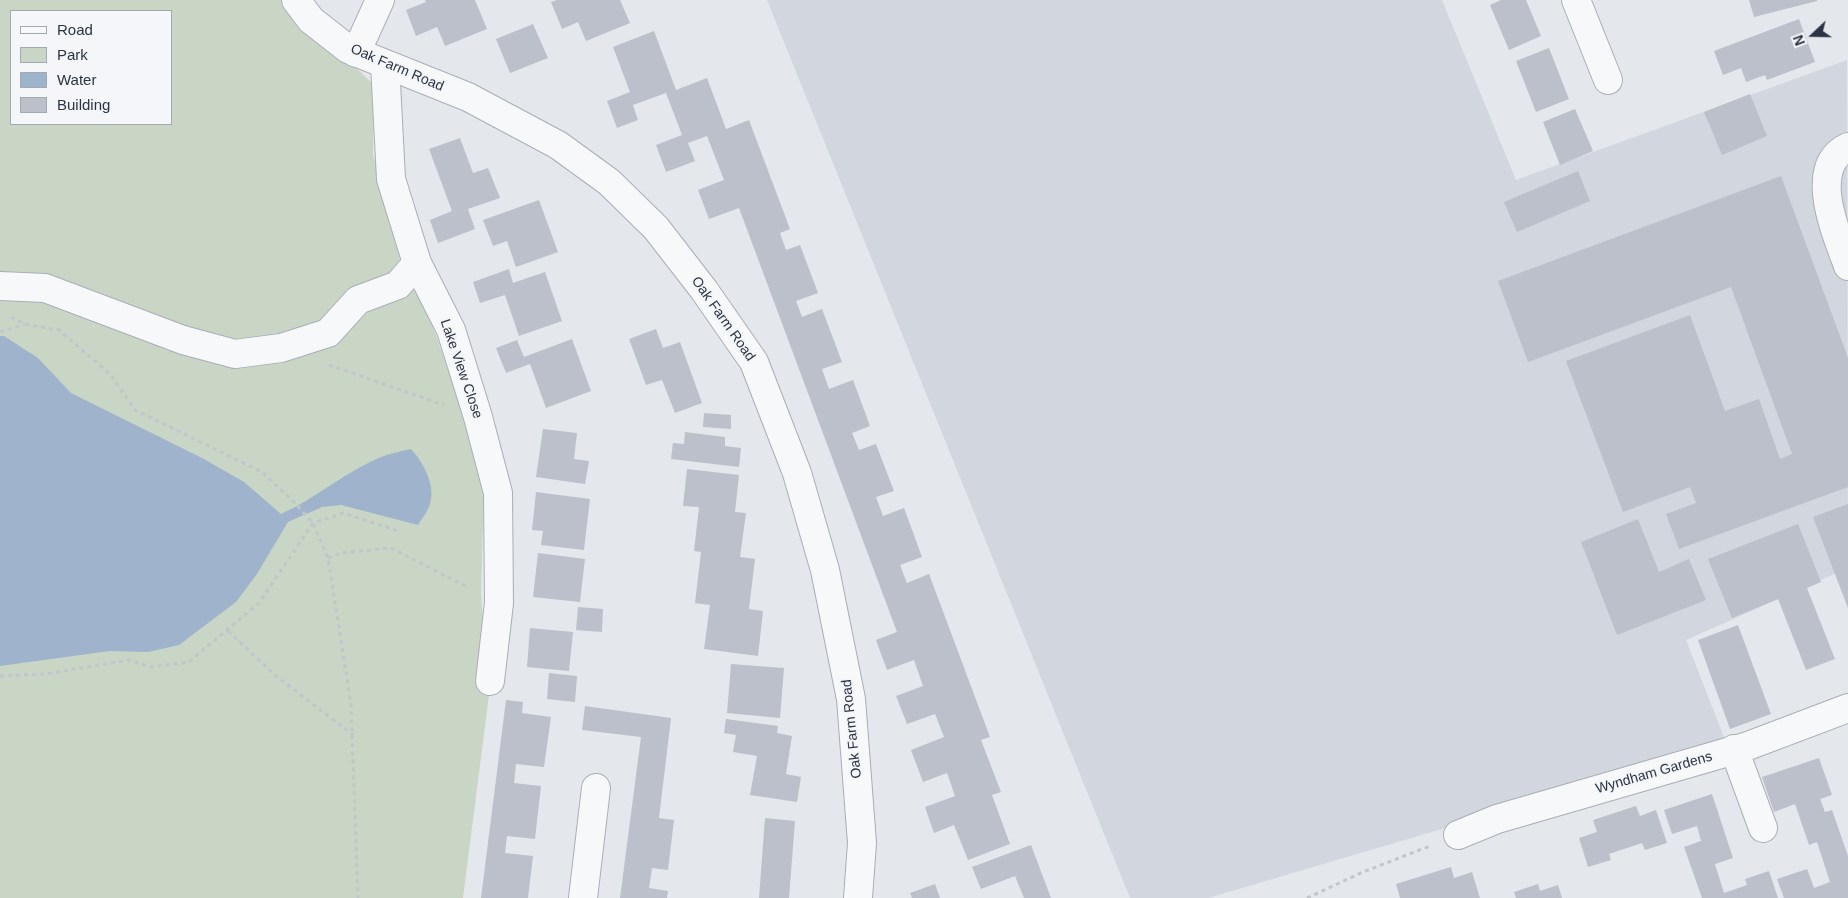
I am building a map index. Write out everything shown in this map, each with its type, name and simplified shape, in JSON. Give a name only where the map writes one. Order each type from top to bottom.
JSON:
[{"type":"street","name":"Oak Farm Road","points":[[296,0],[311,20],[348,49],[484,106],[558,145],[609,182],[656,228],[704,290],[754,362],[797,472],[825,570],[849,689],[862,843],[858,898]]},
{"type":"street","points":[[356,53],[380,0]]},
{"type":"street","points":[[1576,0],[1608,80]]},
{"type":"street","name":"Lake View Close","points":[[385,64],[391,179],[417,263],[451,330],[478,417],[498,493],[499,603],[490,681]]},
{"type":"street","points":[[1848,147],[1839,152],[1830,168],[1826,196],[1828,208],[1848,266]]},
{"type":"street","points":[[0,286],[45,288],[183,340],[235,354],[281,348],[328,333],[358,300],[398,285],[417,263]]},
{"type":"street","name":"Wyndham Gardens","points":[[1458,834],[1497,819],[1734,750],[1848,708]]},
{"type":"street","points":[[1734,750],[1763,828]]},
{"type":"street","points":[[582,898],[596,788]]},
{"type":"path","points":[[8,316],[26,324],[59,330],[111,376],[135,410],[262,472],[313,523],[328,558],[351,704],[358,898]]},
{"type":"path","points":[[0,332],[26,324]]},
{"type":"path","points":[[328,364],[478,417]]},
{"type":"path","points":[[0,676],[45,674],[129,660],[151,667],[189,662],[259,603],[313,523],[344,513],[399,531]]},
{"type":"path","points":[[328,558],[341,553],[391,548],[499,603]]},
{"type":"path","points":[[228,631],[275,675],[353,736]]},
{"type":"path","points":[[1307,898],[1362,872],[1458,834]]},
{"type":"shaded area","points":[[767,0],[1442,0],[1516,180],[1847,60],[1848,568],[1686,640],[1727,745],[1208,898],[1130,898]]},
{"type":"green space","points":[[0,0],[285,0],[374,85],[373,155],[400,253],[398,285],[421,293],[464,414],[484,487],[481,594],[489,695],[463,898],[0,898]]},
{"type":"water","points":[[0,336],[4,336],[38,358],[71,393],[204,459],[244,482],[281,514],[370,462],[387,455],[411,449],[420,460],[430,482],[431,497],[429,507],[418,525],[341,505],[322,507],[288,522],[257,574],[236,602],[179,645],[148,652],[110,651],[0,666]]},
{"type":"building","points":[[425,0],[475,0],[487,29],[445,46],[437,27],[416,36],[406,10],[426,2]]},
{"type":"building","points":[[557,0],[620,0],[630,23],[586,41],[578,22],[562,29],[551,2]]},
{"type":"building","points":[[1501,0],[1526,0],[1541,36],[1509,50],[1490,5]]},
{"type":"building","points":[[1749,0],[1817,0],[1817,1],[1754,17]]},
{"type":"building","points":[[1799,19],[1815,62],[1767,80],[1765,75],[1746,82],[1741,68],[1723,75],[1714,51]]},
{"type":"building","points":[[533,24],[548,58],[510,73],[496,39]]},
{"type":"building","points":[[654,31],[676,90],[707,78],[726,129],[749,120],[790,229],[780,233],[786,250],[800,245],[818,293],[796,301],[802,317],[822,309],[842,362],[822,369],[829,389],[853,380],[870,426],[852,433],[859,450],[876,444],[894,491],[876,497],[883,516],[904,508],[922,557],[900,565],[907,583],[929,574],[990,737],[981,740],[1001,792],[992,795],[1010,844],[968,860],[954,825],[934,833],[925,807],[955,796],[947,773],[923,782],[911,750],[944,737],[935,714],[907,724],[896,696],[923,686],[914,660],[887,670],[876,640],[897,632],[739,208],[709,219],[698,190],[724,180],[707,136],[688,143],[695,161],[666,172],[656,145],[682,135],[666,93],[633,105],[638,120],[617,128],[607,101],[630,92],[613,47]]},
{"type":"building","points":[[1549,48],[1569,99],[1536,112],[1516,61]]},
{"type":"building","points":[[1750,94],[1767,136],[1722,155],[1704,112]]},
{"type":"building","points":[[1575,109],[1593,151],[1560,165],[1543,122]]},
{"type":"building","points":[[460,138],[473,173],[488,168],[500,198],[468,209],[475,229],[438,243],[430,220],[452,211],[429,149]]},
{"type":"building","points":[[1578,171],[1590,201],[1517,232],[1504,202]]},
{"type":"building","points":[[1781,176],[1848,358],[1848,487],[1679,549],[1666,514],[1696,503],[1690,487],[1623,512],[1566,361],[1690,315],[1725,411],[1759,399],[1780,459],[1792,454],[1731,287],[1528,362],[1498,281]]},
{"type":"building","points":[[539,200],[558,252],[516,267],[507,241],[493,246],[483,220]]},
{"type":"building","points":[[509,269],[513,283],[545,272],[562,321],[519,336],[505,295],[480,303],[473,282]]},
{"type":"building","points":[[656,329],[663,348],[680,342],[702,403],[675,413],[662,380],[646,385],[629,339]]},
{"type":"building","points":[[572,339],[591,391],[546,408],[530,364],[506,373],[496,348],[517,340],[524,357]]},
{"type":"building","points":[[704,413],[731,415],[731,429],[703,427]]},
{"type":"building","points":[[543,429],[577,433],[574,459],[589,461],[585,484],[536,477]]},
{"type":"building","points":[[685,432],[725,437],[725,446],[741,448],[739,467],[671,459],[673,443],[684,444]]},
{"type":"building","points":[[687,469],[739,475],[735,512],[746,513],[740,557],[755,559],[749,609],[763,611],[758,656],[704,649],[710,605],[695,603],[701,552],[694,551],[699,507],[683,506]]},
{"type":"building","points":[[536,492],[590,499],[584,550],[541,545],[543,531],[532,530]]},
{"type":"building","points":[[1848,504],[1848,608],[1813,517]]},
{"type":"building","points":[[1638,519],[1659,572],[1689,559],[1706,600],[1617,635],[1581,542]]},
{"type":"building","points":[[1798,524],[1821,582],[1807,588],[1835,659],[1806,670],[1778,599],[1732,618],[1708,559]]},
{"type":"building","points":[[538,553],[585,559],[580,602],[533,597]]},
{"type":"building","points":[[578,607],[603,609],[602,632],[576,630]]},
{"type":"building","points":[[1738,625],[1771,714],[1730,729],[1698,640]]},
{"type":"building","points":[[530,628],[573,632],[569,671],[527,667]]},
{"type":"building","points":[[731,664],[784,668],[780,718],[727,713]]},
{"type":"building","points":[[549,673],[577,676],[575,702],[547,699]]},
{"type":"building","points":[[506,700],[523,702],[522,713],[551,717],[544,767],[516,764],[514,783],[541,786],[535,839],[507,836],[505,853],[533,856],[528,898],[481,898]]},
{"type":"building","points":[[585,706],[671,718],[659,818],[674,820],[668,870],[652,868],[649,888],[668,891],[667,898],[620,898],[641,737],[582,730]]},
{"type":"building","points":[[726,719],[778,726],[777,733],[792,736],[786,774],[801,777],[797,802],[750,795],[757,756],[733,752],[736,735],[724,733]]},
{"type":"building","points":[[1819,758],[1832,795],[1820,799],[1825,812],[1832,810],[1848,856],[1848,898],[1784,898],[1777,879],[1807,869],[1814,888],[1830,882],[1817,842],[1809,845],[1795,804],[1774,812],[1762,777]]},
{"type":"building","points":[[1712,794],[1733,858],[1715,864],[1724,893],[1747,885],[1745,879],[1769,871],[1778,898],[1702,898],[1684,847],[1701,841],[1697,826],[1672,834],[1664,810]]},
{"type":"building","points":[[1636,806],[1640,816],[1656,810],[1667,843],[1645,850],[1642,843],[1609,854],[1611,860],[1588,867],[1579,838],[1597,832],[1593,820]]},
{"type":"building","points":[[765,818],[795,821],[789,898],[759,898]]},
{"type":"building","points":[[1031,845],[1051,898],[1024,898],[1015,876],[981,889],[972,867]]},
{"type":"building","points":[[1451,867],[1454,878],[1472,872],[1480,898],[1400,898],[1396,884]]},
{"type":"building","points":[[935,884],[940,898],[912,898],[910,893]]},
{"type":"building","points":[[1538,884],[1540,891],[1558,885],[1562,898],[1516,898],[1514,892]]}]
